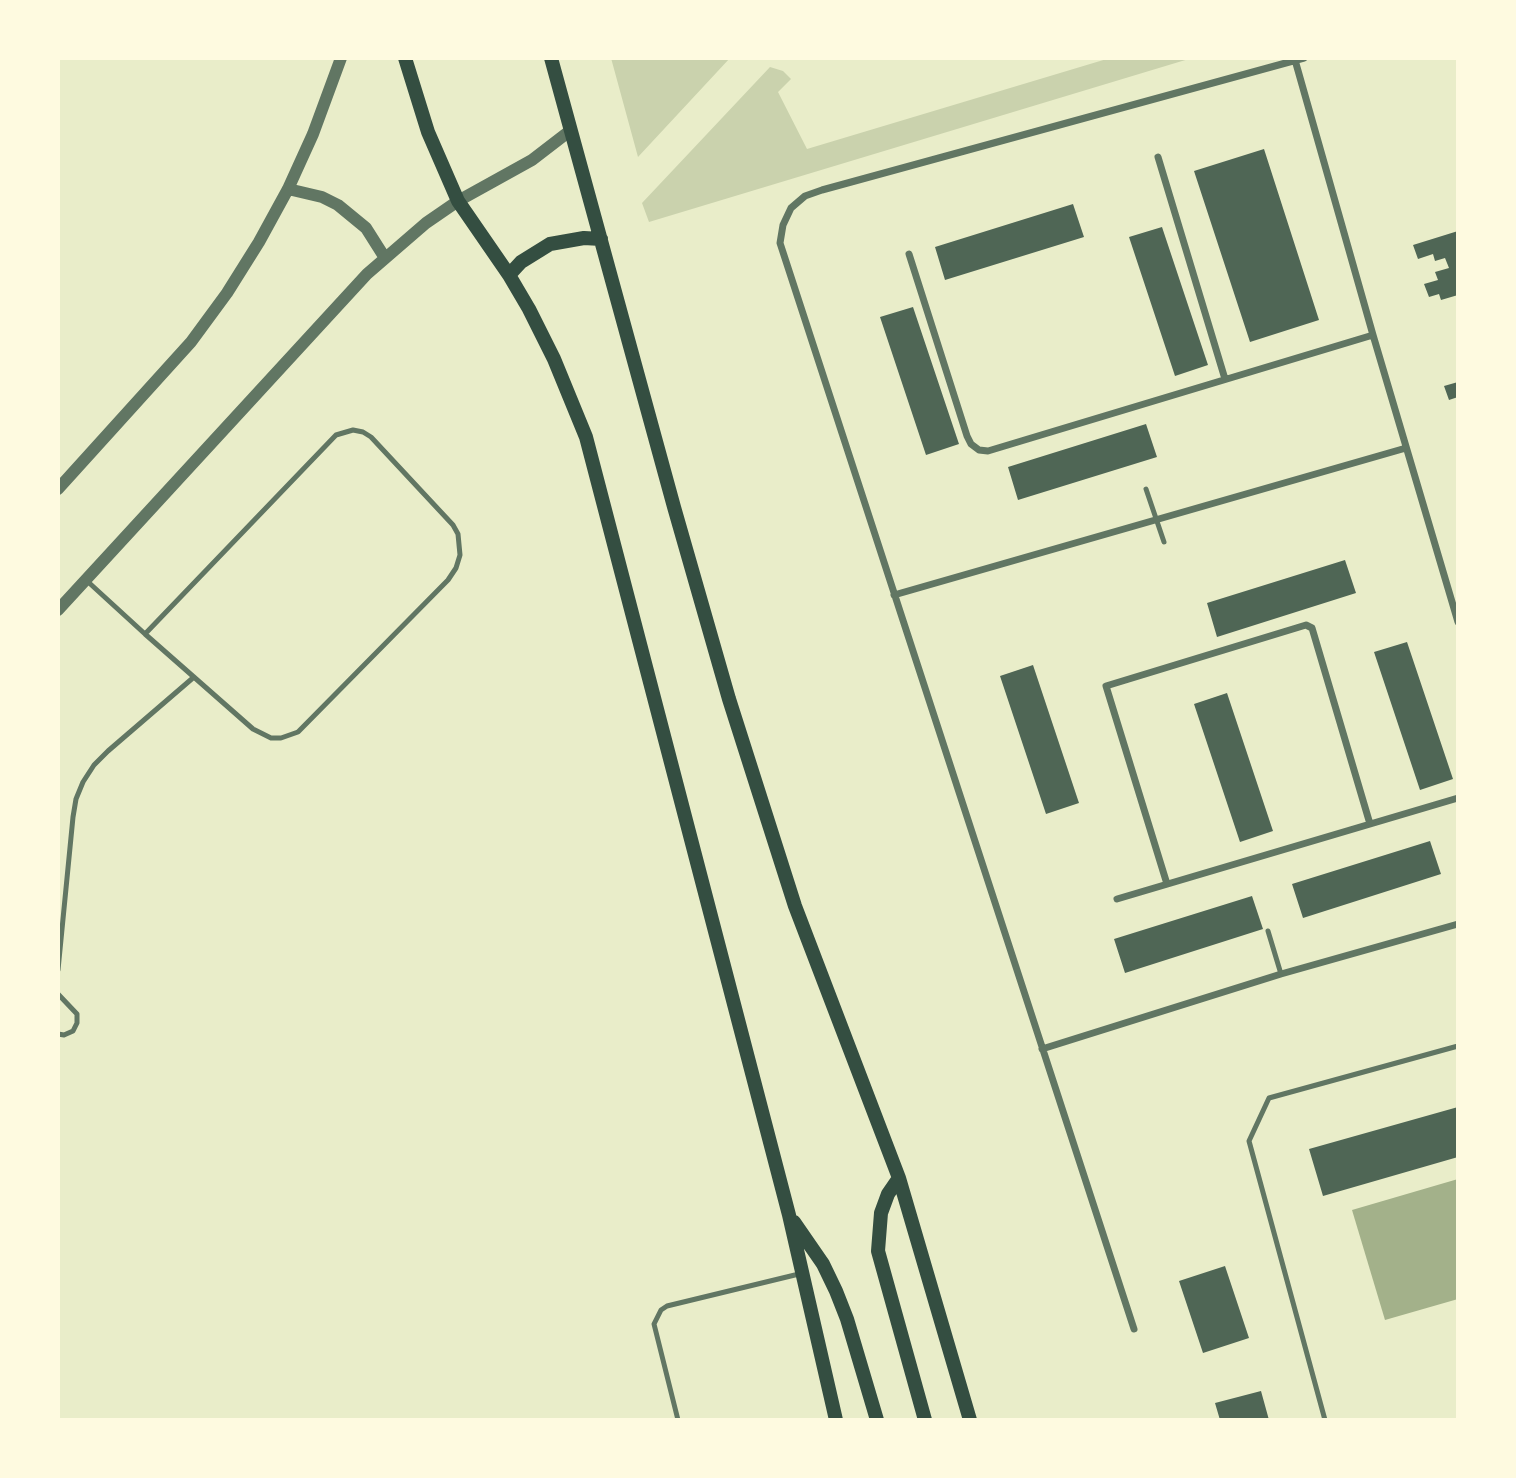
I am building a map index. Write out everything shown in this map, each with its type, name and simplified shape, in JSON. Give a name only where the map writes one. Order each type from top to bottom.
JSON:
[{"type":"main road","points":[[405,58],[428,132],[458,201],[509,275],[554,359],[586,438],[789,1215],[836,1420]]},
{"type":"main road","points":[[551,58],[729,699],[795,906],[899,1178],[970,1420]]},
{"type":"main road","points":[[509,275],[521,262],[550,244],[575,239],[601,239]]},
{"type":"main road","points":[[899,1178],[881,1213],[877,1232],[878,1251],[925,1420]]},
{"type":"main road","points":[[789,1215],[823,1264],[836,1291],[877,1420]]},
{"type":"street","points":[[58,489],[191,342],[227,293],[288,189],[313,134],[341,58]]},
{"type":"street","points":[[1134,1329],[780,243],[783,225],[792,208],[805,196],[1304,58]]},
{"type":"street","points":[[1294,60],[1458,622]]},
{"type":"street","points":[[58,610],[338,303],[385,258],[426,223],[458,201],[532,160],[571,130]]},
{"type":"street","points":[[1158,157],[1225,379]]},
{"type":"street","points":[[288,189],[306,192],[338,205],[366,228],[385,258]]},
{"type":"street","points":[[909,254],[967,436],[971,444],[979,450],[988,451],[1373,335]]},
{"type":"street","points":[[894,595],[1406,447]]},
{"type":"street","points":[[1167,884],[1106,686],[1306,625],[1312,628],[1370,824]]},
{"type":"street","points":[[1117,899],[1458,798]]},
{"type":"street","points":[[1042,1049],[1281,974],[1458,924]]},
{"type":"lane","points":[[86,580],[145,634],[261,734],[281,738],[298,732],[448,580],[460,555],[458,534],[453,525],[371,437],[363,432],[344,431],[336,435],[145,634]]},
{"type":"lane","points":[[1146,489],[1164,542]]},
{"type":"lane","points":[[58,970],[73,817],[83,782],[94,765],[108,751],[194,677]]},
{"type":"lane","points":[[1268,931],[1281,974]]},
{"type":"lane","points":[[58,993],[77,1014],[77,1023],[72,1031],[64,1035],[58,1034]]},
{"type":"lane","points":[[1325,1420],[1249,1141],[1269,1098],[1458,1046]]},
{"type":"lane","points":[[678,1420],[654,1324],[661,1310],[667,1306],[803,1274]]},
{"type":"shaded area","points":[[611,58],[730,58],[638,157]]},
{"type":"shaded area","points":[[1110,58],[1192,58],[649,222],[642,203],[770,67],[783,71],[791,79],[778,92],[807,149]]},
{"type":"shaded area","points":[[1458,1179],[1458,1299],[1385,1320],[1352,1210]]},
{"type":"building","points":[[1264,149],[1319,320],[1250,342],[1194,171]]},
{"type":"building","points":[[1073,204],[1084,237],[945,280],[935,247]]},
{"type":"building","points":[[1162,227],[1208,365],[1175,376],[1129,237]]},
{"type":"building","points":[[1458,231],[1458,295],[1441,300],[1439,294],[1429,297],[1424,284],[1438,280],[1435,272],[1449,268],[1445,258],[1435,261],[1433,254],[1418,259],[1413,245]]},
{"type":"building","points":[[913,307],[959,444],[926,455],[880,317]]},
{"type":"building","points":[[1458,382],[1458,397],[1449,400],[1444,386]]},
{"type":"building","points":[[1146,424],[1157,457],[1018,500],[1008,467]]},
{"type":"building","points":[[1345,560],[1356,593],[1217,637],[1207,603]]},
{"type":"building","points":[[1407,642],[1453,779],[1420,790],[1374,652]]},
{"type":"building","points":[[1033,665],[1079,803],[1046,814],[1000,676]]},
{"type":"building","points":[[1227,693],[1273,831],[1240,842],[1194,704]]},
{"type":"building","points":[[1430,841],[1441,874],[1303,918],[1292,884]]},
{"type":"building","points":[[1252,896],[1263,929],[1125,973],[1114,939]]},
{"type":"building","points":[[1458,1107],[1458,1157],[1323,1196],[1309,1149]]},
{"type":"building","points":[[1225,1266],[1249,1338],[1203,1353],[1179,1281]]},
{"type":"building","points":[[1261,1391],[1269,1420],[1220,1420],[1215,1403]]}]
